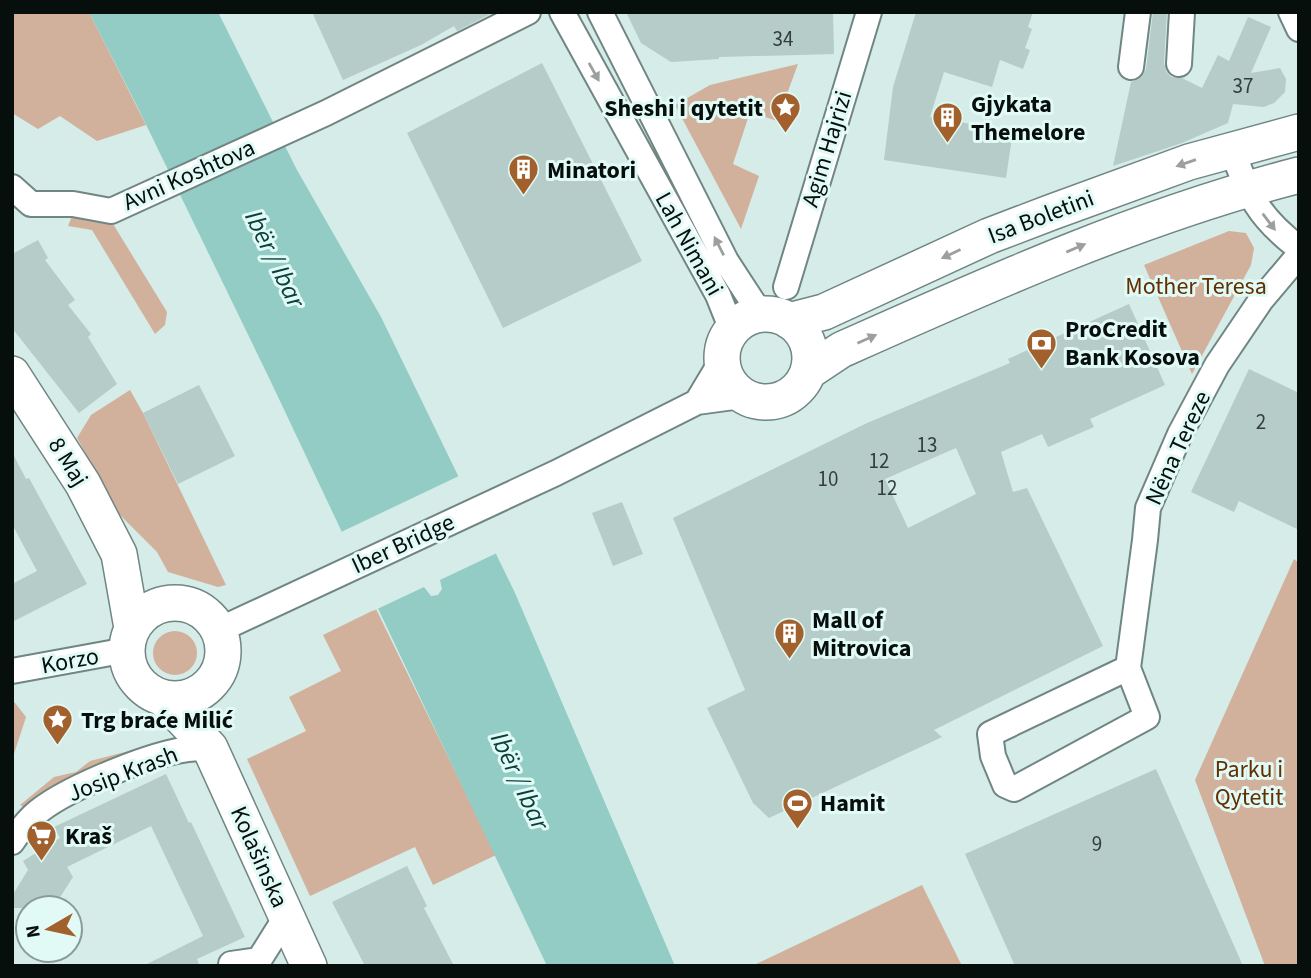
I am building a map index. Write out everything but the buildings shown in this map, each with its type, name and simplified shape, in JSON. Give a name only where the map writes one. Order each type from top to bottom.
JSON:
[{"type":"street","name":"Avni Koshtova","points":[[12,187],[31,204],[74,204],[111,211],[326,113],[528,12]]},
{"type":"street","name":"Lah Nimani","points":[[562,12],[718,295],[758,320]]},
{"type":"street","name":"Lah Nimani","points":[[600,12],[758,320]]},
{"type":"street","name":"Agim Hajrizi","points":[[758,320],[869,12]]},
{"type":"street","points":[[1131,67],[1138,12]]},
{"type":"street","points":[[1179,64],[1182,12]]},
{"type":"street","points":[[1291,12],[1299,29]]},
{"type":"street","name":"Isa Boletini","points":[[758,320],[824,312],[989,236],[1189,162],[1297,130]]},
{"type":"street","points":[[1232,149],[1246,189],[1275,230],[1299,248]]},
{"type":"street","name":"Isa Boletini","points":[[808,372],[841,350],[1090,242],[1203,201],[1299,175]]},
{"type":"street","name":"Nëna Tereze","points":[[1128,668],[990,734],[993,756],[1005,785],[1014,789],[1147,717],[1128,668],[1148,508],[1180,434],[1217,365],[1261,300],[1299,255]]},
{"type":"street","points":[[697,402],[741,396],[760,403],[780,400],[797,389],[808,372],[807,343],[797,327],[758,320]]},
{"type":"street","points":[[741,396],[724,375],[758,320]]},
{"type":"street","points":[[697,402],[758,320]]},
{"type":"street","name":"8 Maj","points":[[12,374],[83,484],[119,554],[130,639]]},
{"type":"street","name":"Iber Bridge","points":[[234,623],[556,473],[697,402]]},
{"type":"street","name":"8 Maj","points":[[119,554],[156,586],[189,604]]},
{"type":"street","points":[[173,602],[189,604],[207,614],[234,623],[223,641],[222,664],[210,685],[189,697],[163,698],[141,685],[128,663],[130,639],[142,615],[156,606],[173,602]]},
{"type":"street","name":"Korzo","points":[[12,671],[130,639]]},
{"type":"street","name":"Kolašinska","points":[[210,685],[207,715],[210,748]]},
{"type":"street","name":"Kolašinska","points":[[163,698],[210,748],[309,966]]},
{"type":"street","name":"Josip Krash","points":[[12,842],[33,816],[55,800],[86,784],[161,755],[184,749],[210,748]]},
{"type":"street","points":[[231,964],[259,960],[286,917]]},
{"type":"green space","points":[[12,12],[89,12],[146,125],[97,141],[60,116],[38,129],[12,113]]},
{"type":"green space","points":[[798,64],[777,121],[750,112],[733,164],[759,176],[741,229],[675,105],[710,85]]},
{"type":"green space","points":[[74,211],[110,219],[167,312],[165,325],[155,334],[92,230],[68,226]]},
{"type":"green space","name":"Mother Teresa","points":[[1229,231],[1246,233],[1254,248],[1251,265],[1192,374],[1144,265]]},
{"type":"green space","points":[[130,390],[226,585],[218,587],[168,572],[157,552],[119,514],[77,438],[91,415]]},
{"type":"green space","name":"Parku i Qytetit","points":[[1294,559],[1299,563],[1299,966],[1265,966],[1195,780]]},
{"type":"green space","points":[[376,609],[496,855],[433,885],[415,847],[310,896],[247,759],[306,731],[289,697],[341,671],[323,635]]},
{"type":"green space","points":[[175,631],[184,632],[191,637],[196,644],[196,662],[191,669],[184,674],[175,675],[166,674],[159,669],[154,662],[153,653],[154,644],[159,637],[166,632]]},
{"type":"green space","points":[[12,699],[26,717],[12,760]]},
{"type":"green space","points":[[133,750],[122,759],[28,809],[20,805],[54,777],[76,772],[90,761]]},
{"type":"green space","points":[[922,885],[962,966],[754,966],[754,965]]},
{"type":"water","name":"Ibër / Ibar","points":[[89,12],[218,12],[297,170],[381,317],[515,593],[675,966],[547,966],[271,382]]},
{"type":"pier","points":[[461,475],[499,552],[440,580],[442,589],[438,595],[431,596],[424,587],[373,611],[337,534]]},
{"type":"place","name":"Sheshi i qytetit","points":[[786,135]]},
{"type":"place","name":"Gjykata Themelore","points":[[948,145]]},
{"type":"place","name":"Minatori","points":[[524,197]]},
{"type":"place","name":"ProCredit Bank Kosova","points":[[1042,370]]},
{"type":"place","name":"Mall of Mitrovica","points":[[789,661]]},
{"type":"place","name":"Trg braće Milić","points":[[58,747]]},
{"type":"place","name":"Hamit","points":[[797,830]]},
{"type":"place","name":"Kraš","points":[[42,863]]}]
